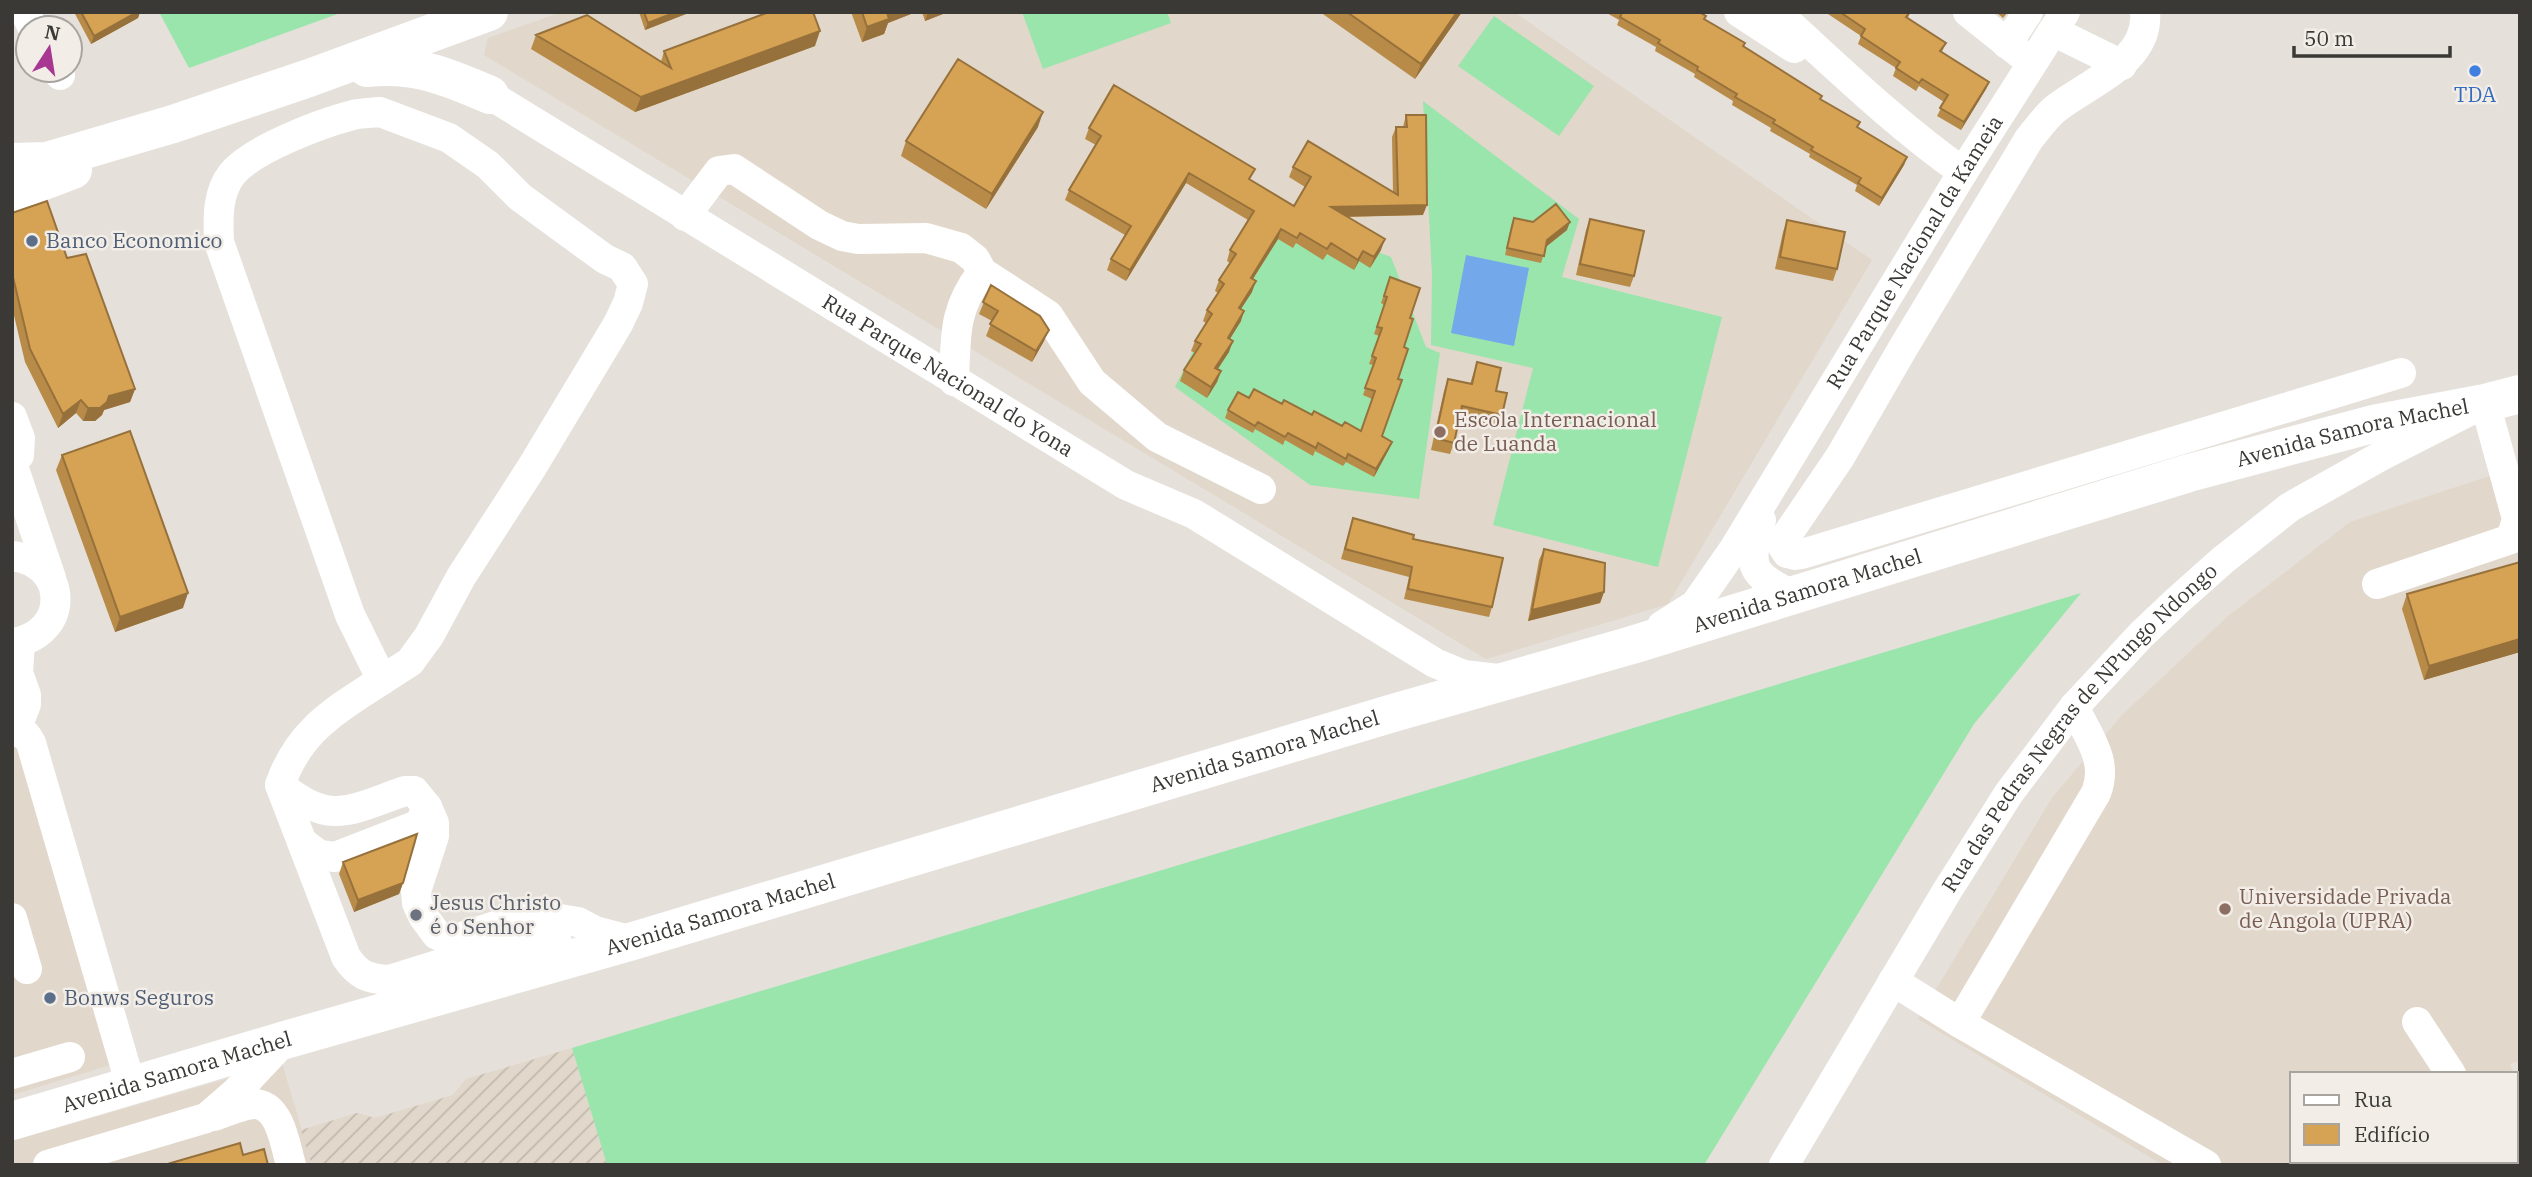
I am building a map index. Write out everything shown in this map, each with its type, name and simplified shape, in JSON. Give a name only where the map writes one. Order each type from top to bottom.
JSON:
[{"type":"main road","points":[[12,162],[47,161],[173,124],[485,14]]},
{"type":"main road","points":[[485,14],[461,35],[454,49],[453,61],[490,95]]},
{"type":"main road","points":[[405,44],[490,95]]},
{"type":"main road","points":[[309,78],[366,68],[408,66],[447,76],[490,95]]},
{"type":"main road","points":[[12,191],[149,141],[173,124]]},
{"type":"main road","name":"Avenida Samora Machel","points":[[12,1121],[285,1040],[520,944],[633,941],[1393,713],[1632,645],[2189,472],[2373,424],[2502,399]]},
{"type":"street","points":[[1739,12],[1865,94]]},
{"type":"street","points":[[1776,12],[1865,94],[1940,157],[1963,172]]},
{"type":"street","points":[[1968,12],[2032,63]]},
{"type":"street","points":[[2007,44],[2028,12]]},
{"type":"street","points":[[2145,12],[2138,44],[2122,65],[2053,111],[2029,139],[1840,457],[1782,545],[1787,552],[1802,554],[2401,373]]},
{"type":"street","points":[[2059,22],[2122,65]]},
{"type":"street","name":"Rua Parque Nacional da Kameia","points":[[1632,645],[1695,605],[1734,549],[1963,172],[2059,22]]},
{"type":"street","name":"Rua Parque Nacional do Yona","points":[[490,95],[1126,485],[1194,514],[1434,663],[1464,675],[1516,679]]},
{"type":"street","points":[[382,680],[350,615],[325,548],[219,242],[218,219],[221,197],[231,176],[244,162],[276,144],[354,114],[380,112],[459,144],[488,165],[520,197],[605,259],[622,267],[633,284],[618,324],[532,467],[461,577],[429,636],[410,662],[330,715],[301,741],[287,765],[280,785],[345,957],[354,969],[371,979],[389,980],[520,944],[554,918],[578,922],[595,932],[633,941]]},
{"type":"street","points":[[685,216],[719,171],[734,169],[819,225],[842,236],[858,239],[926,238],[961,248],[975,259],[982,272],[1048,315],[1092,382],[1157,437],[1261,489]]},
{"type":"street","points":[[954,381],[959,310],[982,272]]},
{"type":"street","points":[[2376,584],[2511,539],[2518,520],[2502,399]]},
{"type":"street","name":"Rua das Pedras Negras de NPungo Ndongo","points":[[1784,1165],[2009,793],[2074,707],[2140,635],[2290,507],[2381,456],[2502,399]]},
{"type":"street","points":[[12,403],[17,456],[56,592],[56,607],[41,633],[16,643],[18,673],[26,695],[26,704],[14,730],[26,735],[31,743],[131,1086]]},
{"type":"street","points":[[12,417],[21,447],[17,456]]},
{"type":"street","name":"Rua Parque Nacional da Kameia","points":[[1769,493],[1756,535],[1753,564],[1758,574],[1770,584],[1794,596]]},
{"type":"street","points":[[12,556],[28,559],[41,566],[51,578]]},
{"type":"street","points":[[1393,713],[1414,698],[1427,680],[1422,659],[1411,647]]},
{"type":"street","points":[[1960,1023],[2101,781],[2102,770],[2098,756],[2074,707]]},
{"type":"street","points":[[280,785],[298,800],[327,812],[345,812],[405,791],[414,791],[427,807],[434,823],[434,836],[416,891],[417,903],[430,927],[437,935],[453,940],[520,944]]},
{"type":"street","points":[[302,842],[319,855],[335,857],[420,824],[427,807]]},
{"type":"street","points":[[12,918],[31,968]]},
{"type":"street","points":[[1893,981],[1960,1023],[2206,1165]]},
{"type":"street","points":[[2417,1022],[2450,1072]]},
{"type":"street","points":[[206,1118],[236,1092],[285,1040]]},
{"type":"street","points":[[12,1074],[70,1057]]},
{"type":"street","points":[[73,1161],[255,1104],[270,1109],[279,1124],[291,1165]]},
{"type":"shaded area","name":"Escola Internacional de Luanda","points":[[562,12],[1514,12],[1872,260],[1668,604],[1486,659],[484,55],[488,38]]},
{"type":"shaded area","name":"Universidade Privada de Angola (UPRA)","points":[[2520,466],[2520,1061],[2510,1064],[2513,1072],[2290,1072],[2290,1163],[2518,1163],[2518,1082],[2520,1165],[2163,1165],[1918,1019],[2052,798],[2122,715],[2227,617],[2350,522]]},
{"type":"shaded area","points":[[19,739],[117,1063],[12,1095],[12,741]]},
{"type":"shaded area","points":[[572,1048],[607,1165],[312,1165],[301,1130],[357,1113],[375,1118],[453,1095],[466,1079]]},
{"type":"shaded area","points":[[282,1063],[312,1165],[12,1165],[12,1141]]},
{"type":"green space","points":[[159,12],[343,12],[189,68]]},
{"type":"green space","points":[[1022,12],[1167,12],[1171,23],[1043,69]]},
{"type":"green space","points":[[1494,16],[1594,86],[1559,136],[1458,66]]},
{"type":"green space","points":[[1423,101],[1579,219],[1562,277],[1722,317],[1658,567],[1493,525],[1533,368],[1431,345],[1432,275]]},
{"type":"green space","points":[[1264,209],[1391,257],[1426,347],[1440,353],[1419,499],[1310,485],[1175,387]]},
{"type":"green space","points":[[2081,593],[1974,724],[1704,1165],[607,1165],[572,1048]]},
{"type":"water","points":[[1466,255],[1529,268],[1514,346],[1451,333]]},
{"type":"building","points":[[81,12],[137,12],[94,36]]},
{"type":"building","points":[[644,12],[676,12],[648,23]]},
{"type":"building","points":[[769,12],[813,12],[820,31],[641,97],[536,35],[587,15],[671,68],[664,51]]},
{"type":"building","points":[[862,12],[887,12],[889,19],[867,27]]},
{"type":"building","points":[[1347,12],[1457,12],[1421,64]]},
{"type":"building","points":[[1621,12],[1699,12],[1706,16],[1704,19],[1745,43],[1743,46],[1822,96],[1820,99],[1860,122],[1857,127],[1907,157],[1882,198],[1858,183],[1861,178],[1811,150],[1813,147],[1773,123],[1775,120],[1735,97],[1737,94],[1658,43],[1660,40],[1620,17]]},
{"type":"building","points":[[1840,12],[1910,12],[1906,17],[1946,43],[1940,51],[1989,82],[1964,122],[1940,108],[1948,95],[1922,79],[1919,83],[1896,68],[1900,62],[1861,36],[1865,29]]},
{"type":"building","points":[[958,59],[1043,112],[992,194],[906,141]]},
{"type":"building","points":[[1114,85],[1255,169],[1249,179],[1294,206],[1311,177],[1293,167],[1308,141],[1398,195],[1396,127],[1407,127],[1406,115],[1426,115],[1427,205],[1331,207],[1385,239],[1374,257],[1363,251],[1358,260],[1331,243],[1327,249],[1300,233],[1297,238],[1281,229],[1251,278],[1256,281],[1239,308],[1244,311],[1228,338],[1233,341],[1215,368],[1221,371],[1211,387],[1184,370],[1201,344],[1195,341],[1212,314],[1207,310],[1224,284],[1219,280],[1236,254],[1230,250],[1254,211],[1189,173],[1130,270],[1111,259],[1131,226],[1069,190],[1101,136],[1089,128]]},
{"type":"building","points":[[47,201],[67,258],[86,254],[135,389],[109,396],[100,408],[88,408],[81,400],[63,414],[30,349],[12,273],[12,213]]},
{"type":"building","points":[[1556,204],[1570,222],[1547,240],[1544,256],[1507,248],[1514,218],[1533,222]]},
{"type":"building","points":[[1590,219],[1644,231],[1634,276],[1580,264]]},
{"type":"building","points":[[1787,220],[1845,232],[1837,269],[1780,257]]},
{"type":"building","points":[[1390,277],[1420,288],[1404,347],[1408,349],[1398,379],[1402,380],[1382,436],[1392,442],[1376,469],[1348,454],[1346,459],[1318,443],[1316,448],[1288,433],[1285,437],[1258,422],[1255,426],[1228,410],[1238,392],[1249,398],[1254,389],[1282,404],[1284,400],[1312,415],[1314,411],[1342,426],[1345,422],[1361,431],[1375,391],[1365,388],[1376,358],[1372,356],[1382,328],[1377,327],[1387,297],[1384,296]]},
{"type":"building","points":[[991,285],[1040,316],[1049,330],[1036,351],[990,324],[998,311],[983,302]]},
{"type":"building","points":[[1477,362],[1501,368],[1496,391],[1507,393],[1502,415],[1462,406],[1454,443],[1435,438],[1448,379],[1472,384]]},
{"type":"building","points":[[130,431],[188,593],[120,617],[62,455]]},
{"type":"building","points":[[1353,518],[1414,535],[1413,539],[1503,558],[1492,607],[1408,589],[1412,567],[1345,549]]},
{"type":"building","points":[[1544,549],[1605,563],[1604,592],[1532,610]]},
{"type":"building","points":[[2520,562],[2520,639],[2429,666],[2407,594]]},
{"type":"building","points":[[417,834],[403,883],[358,900],[343,862]]},
{"type":"building","points":[[240,1143],[243,1155],[264,1149],[268,1165],[164,1165]]},
{"type":"place","name":"TDA","points":[[2475,71]]},
{"type":"place","name":"Banco Economico","points":[[32,241]]},
{"type":"place","name":"Escola Internacional de Luanda","points":[[1440,432]]},
{"type":"place","name":"Universidade Privada de Angola (UPRA)","points":[[2225,909]]},
{"type":"place","name":"Jesus Christo é o Senhor","points":[[416,915]]},
{"type":"place","name":"Bonws Seguros","points":[[50,998]]}]
